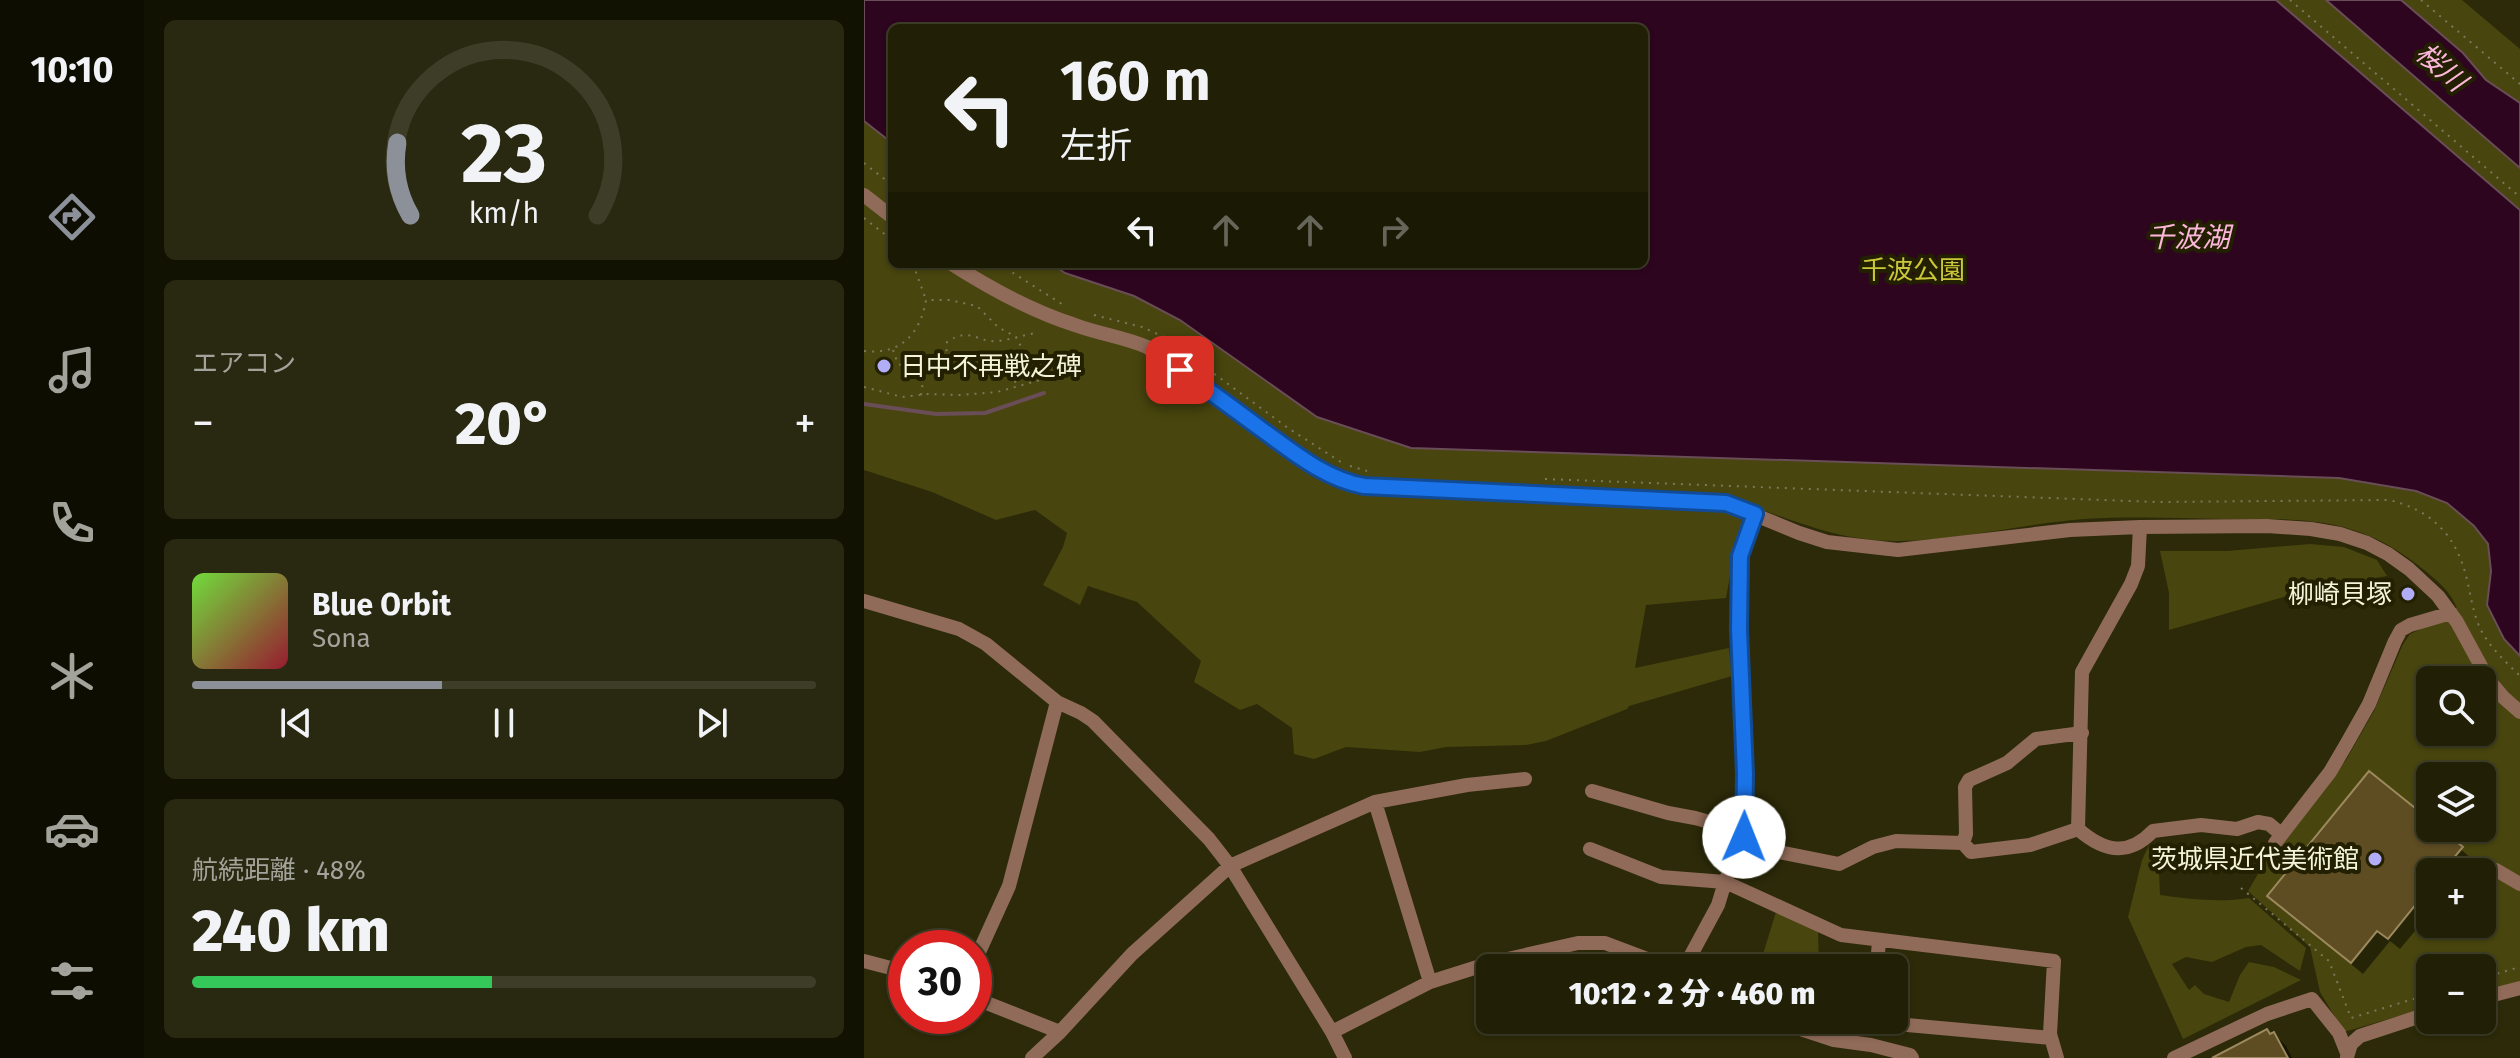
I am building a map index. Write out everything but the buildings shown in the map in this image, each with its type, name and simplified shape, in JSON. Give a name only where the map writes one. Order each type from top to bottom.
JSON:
[{"type":"street","points":[[864,195],[888,214]]},
{"type":"street","points":[[958,268],[1023,304],[1076,326],[1147,347],[1331,476],[1364,486],[1726,503],[1827,542],[1898,550],[2070,530],[2140,527],[2267,526],[2340,534],[2367,543],[2409,569],[2438,596],[2467,638],[2488,679],[2520,712]]},
{"type":"street","points":[[1692,954],[1718,905],[1744,837],[1740,556],[1755,514]]},
{"type":"street","points":[[2078,829],[2082,672],[2131,584],[2138,566],[2140,527]]},
{"type":"street","points":[[864,601],[959,629],[986,644],[1057,702],[1093,721],[1209,839],[1230,866],[1345,1058]]},
{"type":"street","points":[[2078,829],[2098,845],[2111,849],[2141,844],[2153,831],[2201,825],[2237,829],[2258,822],[2269,824],[2278,839],[2330,772],[2369,704],[2401,630],[2451,613]]},
{"type":"street","points":[[989,930],[1009,886],[1057,702]]},
{"type":"street","points":[[1963,843],[1966,834],[1965,787],[1969,780],[2007,763],[2036,739],[2082,733]]},
{"type":"street","points":[[1032,1058],[1132,954],[1230,866],[1375,802],[1467,785],[1525,779]]},
{"type":"street","points":[[1592,791],[1731,828],[1764,849],[1839,864],[1873,847],[1896,841],[1963,843],[1971,852],[2030,845],[2078,829]]},
{"type":"street","points":[[1375,802],[1430,982]]},
{"type":"street","points":[[1590,849],[1661,877],[1725,882],[1841,935],[2054,961],[2051,1038],[2057,1058]]},
{"type":"street","points":[[2496,870],[2520,884]]},
{"type":"street","points":[[1878,954],[1879,940]]},
{"type":"street","points":[[1530,954],[1578,943],[1605,943],[1634,954]]},
{"type":"street","points":[[864,961],[888,968]]},
{"type":"street","points":[[1332,1032],[1430,982],[1476,967]]},
{"type":"street","points":[[2496,994],[2520,988]]},
{"type":"street","points":[[2174,1058],[2267,1014],[2312,999],[2339,1033],[2347,1056]]},
{"type":"street","points":[[992,1005],[1060,1032]]},
{"type":"street","points":[[2347,1056],[2351,1044],[2360,1036],[2416,1018]]},
{"type":"street","points":[[1908,1025],[2051,1038]]},
{"type":"street","points":[[1816,1034],[1871,1045],[1912,1058]]},
{"type":"path","points":[[2290,0],[2520,197]]},
{"type":"path","points":[[2421,0],[2520,84]]},
{"type":"path","points":[[864,163],[888,182]]},
{"type":"path","points":[[864,218],[888,237]]},
{"type":"path","points":[[864,351],[880,353],[893,349],[915,332],[926,300],[914,268]]},
{"type":"path","points":[[1005,268],[1067,307]]},
{"type":"path","points":[[926,300],[949,300],[977,306],[998,327],[1016,337],[1025,354],[1013,388]]},
{"type":"path","points":[[1092,315],[1142,327],[1164,337],[1288,428],[1347,466],[1368,471]]},
{"type":"path","points":[[893,349],[898,364],[924,373],[939,372],[946,359],[947,342],[957,335],[976,335],[994,342],[1036,333]]},
{"type":"path","points":[[921,395],[924,373]]},
{"type":"path","points":[[864,387],[902,397],[960,395],[997,392],[1055,376]]},
{"type":"path","points":[[1534,479],[2156,502],[2389,500],[2411,505],[2446,533],[2466,575],[2478,624],[2498,655],[2520,676]]},
{"type":"path","points":[[2241,888],[2329,961],[2351,1018],[2416,998]]},
{"type":"path","points":[[2496,974],[2520,967]]},
{"type":"green space","name":"千波公園","points":[[864,0],[2462,0],[2520,49],[2520,981],[2496,988],[2496,954],[2416,954],[2416,1011],[2344,1032],[2320,992],[2310,947],[2248,891],[2272,850],[2346,760],[2374,711],[2410,634],[2458,612],[2447,592],[2419,566],[2395,549],[2349,529],[2303,520],[2119,518],[2061,521],[1944,538],[1898,541],[1859,538],[1823,530],[1751,506],[1737,538],[1726,598],[1646,605],[1635,668],[1729,648],[1732,676],[1629,706],[1546,741],[1526,745],[1446,747],[1420,752],[1346,747],[1314,759],[1294,754],[1292,728],[1257,704],[1240,710],[1194,682],[1201,661],[1137,602],[1088,586],[1080,605],[1043,585],[1067,533],[1035,510],[996,520],[932,492],[864,470]]},
{"type":"green space","points":[[2310,544],[2344,547],[2377,560],[2387,576],[2315,588],[2169,630],[2169,593],[2160,551],[2227,551]]},
{"type":"green space","points":[[2149,845],[2158,846],[2160,895],[2216,900],[2249,898],[2306,948],[2300,971],[2261,945],[2246,947],[2212,962],[2186,957],[2172,964],[2189,990],[2195,985],[2204,994],[2229,1002],[2249,962],[2274,967],[2301,980],[2183,1039],[2128,917],[2142,860]]},
{"type":"green space","points":[[1776,912],[1818,931],[1819,954],[1763,954]]},
{"type":"water","name":"千波湖","points":[[864,0],[2276,0],[2520,210],[2520,656],[2504,639],[2487,605],[2491,571],[2488,544],[2474,526],[2447,503],[2416,491],[2339,478],[1411,448],[1317,417],[1180,320],[1134,296],[1058,268],[1648,268],[1648,24],[888,24],[888,140],[864,121]]},
{"type":"water","name":"桜川","points":[[2326,0],[2401,0],[2463,53],[2486,80],[2520,103],[2520,168]]},
{"type":"waterway","points":[[864,404],[936,414],[985,413],[1044,393]]},
{"type":"place","name":"日中不再戦之碑","points":[[884,366]]},
{"type":"place","name":"柳崎貝塚","points":[[2408,594]]},
{"type":"place","name":"茨城県近代美術館","points":[[2375,859]]},
{"type":"route","points":[[1180,370],[1287,447],[1331,476],[1349,483],[1726,503],[1755,514],[1740,556],[1744,837]]}]
